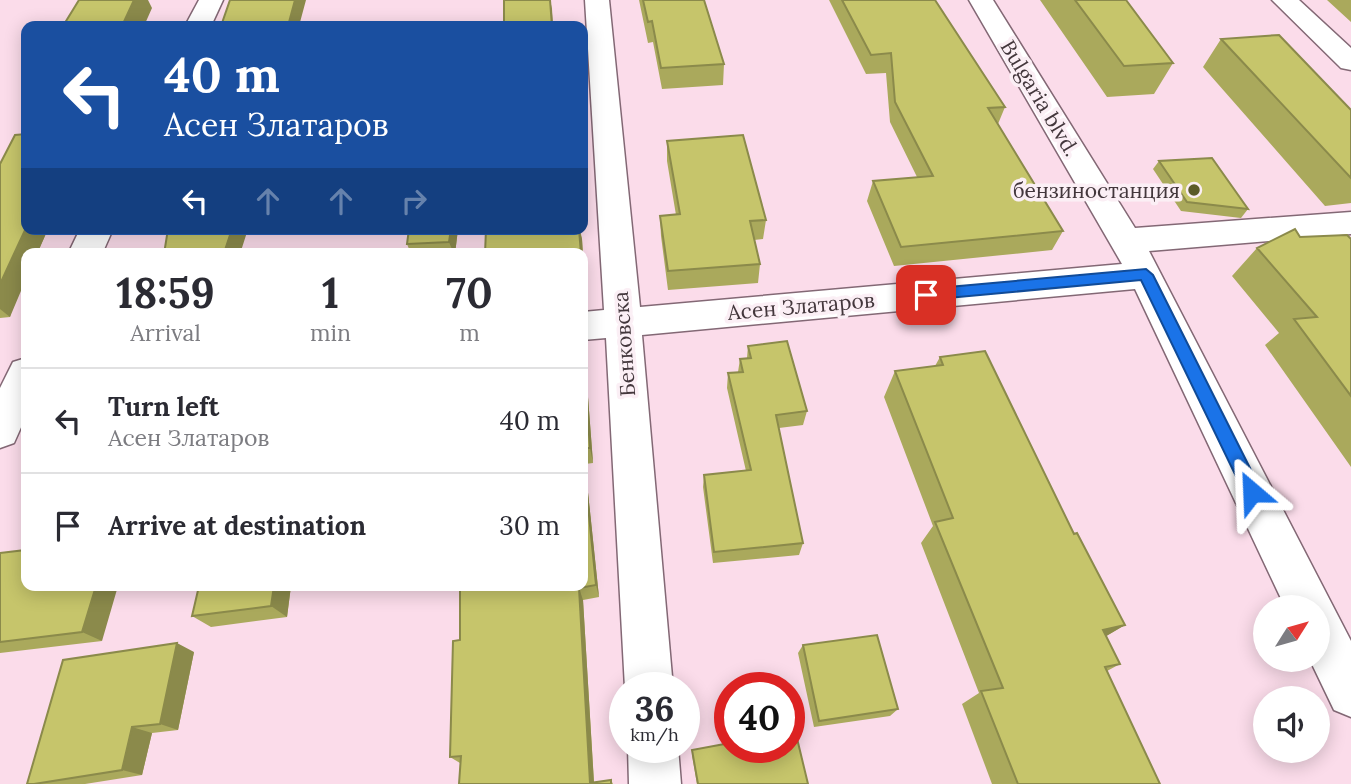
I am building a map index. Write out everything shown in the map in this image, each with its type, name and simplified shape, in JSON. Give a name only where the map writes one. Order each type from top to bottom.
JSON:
[{"type":"street","points":[[200,21],[211,0]]},
{"type":"street","name":"Бенковска","points":[[597,0],[648,672]]},
{"type":"street","name":"Bulgaria blvd.","points":[[981,0],[1146,275],[1303,595]]},
{"type":"street","points":[[1284,0],[1351,62]]},
{"type":"street","points":[[1127,241],[1351,223]]},
{"type":"street","name":"Асен Златаров","points":[[588,326],[1146,275]]},
{"type":"street","points":[[0,430],[19,377]]},
{"type":"street","points":[[1330,650],[1351,693]]},
{"type":"street","points":[[654,763],[655,784]]},
{"type":"building","points":[[79,0],[134,0],[124,21],[66,21]]},
{"type":"building","points":[[230,0],[295,0],[289,21],[223,21]]},
{"type":"building","points":[[504,0],[550,0],[552,21],[504,21]]},
{"type":"building","points":[[643,0],[704,0],[724,64],[661,68],[652,21],[648,22]]},
{"type":"building","points":[[842,0],[935,0],[1005,107],[988,108],[1063,231],[901,247],[873,181],[933,176],[895,102],[891,53],[871,55]]},
{"type":"building","points":[[1075,0],[1126,0],[1173,63],[1124,66]]},
{"type":"building","points":[[1279,35],[1351,110],[1351,178],[1221,39]]},
{"type":"building","points":[[21,134],[23,235],[0,284],[0,164],[15,135]]},
{"type":"building","points":[[743,135],[766,220],[750,221],[760,264],[668,271],[660,216],[680,214],[667,141]]},
{"type":"building","name":"бензиностанция","points":[[1212,158],[1248,209],[1187,202],[1159,161]]},
{"type":"building","points":[[1295,229],[1300,237],[1347,235],[1351,239],[1351,396],[1294,319],[1317,317],[1257,248]]},
{"type":"building","points":[[167,235],[230,235],[226,248],[165,248]]},
{"type":"building","points":[[408,235],[450,235],[449,242],[407,244]]},
{"type":"building","points":[[486,235],[579,235],[581,248],[485,248]]},
{"type":"building","points":[[787,341],[807,411],[776,415],[803,543],[714,552],[704,475],[751,470],[728,373],[743,372],[740,359],[751,358],[748,346]]},
{"type":"building","points":[[985,351],[1074,534],[1077,533],[1125,625],[1103,630],[1120,664],[1105,667],[1160,784],[1018,784],[981,691],[1003,688],[935,522],[953,518],[895,371],[943,365],[940,357]]},
{"type":"building","points":[[588,506],[596,585],[588,586]]},
{"type":"building","points":[[21,550],[21,591],[94,591],[82,632],[0,642],[0,553]]},
{"type":"building","points":[[198,591],[273,591],[271,606],[192,616]]},
{"type":"building","points":[[460,591],[579,591],[590,783],[611,780],[611,784],[459,784],[461,756],[450,757],[453,641],[460,640]]},
{"type":"building","points":[[877,635],[898,709],[819,721],[803,645]]},
{"type":"building","points":[[177,643],[160,724],[132,727],[122,770],[27,784],[63,660]]},
{"type":"building","points":[[714,746],[714,763],[803,763],[808,784],[698,784],[694,763],[700,763],[700,749]]},
{"type":"place","name":"бензиностанция","points":[[1194,190]]},
{"type":"route","points":[[926,295],[1146,275],[1252,492]]}]
